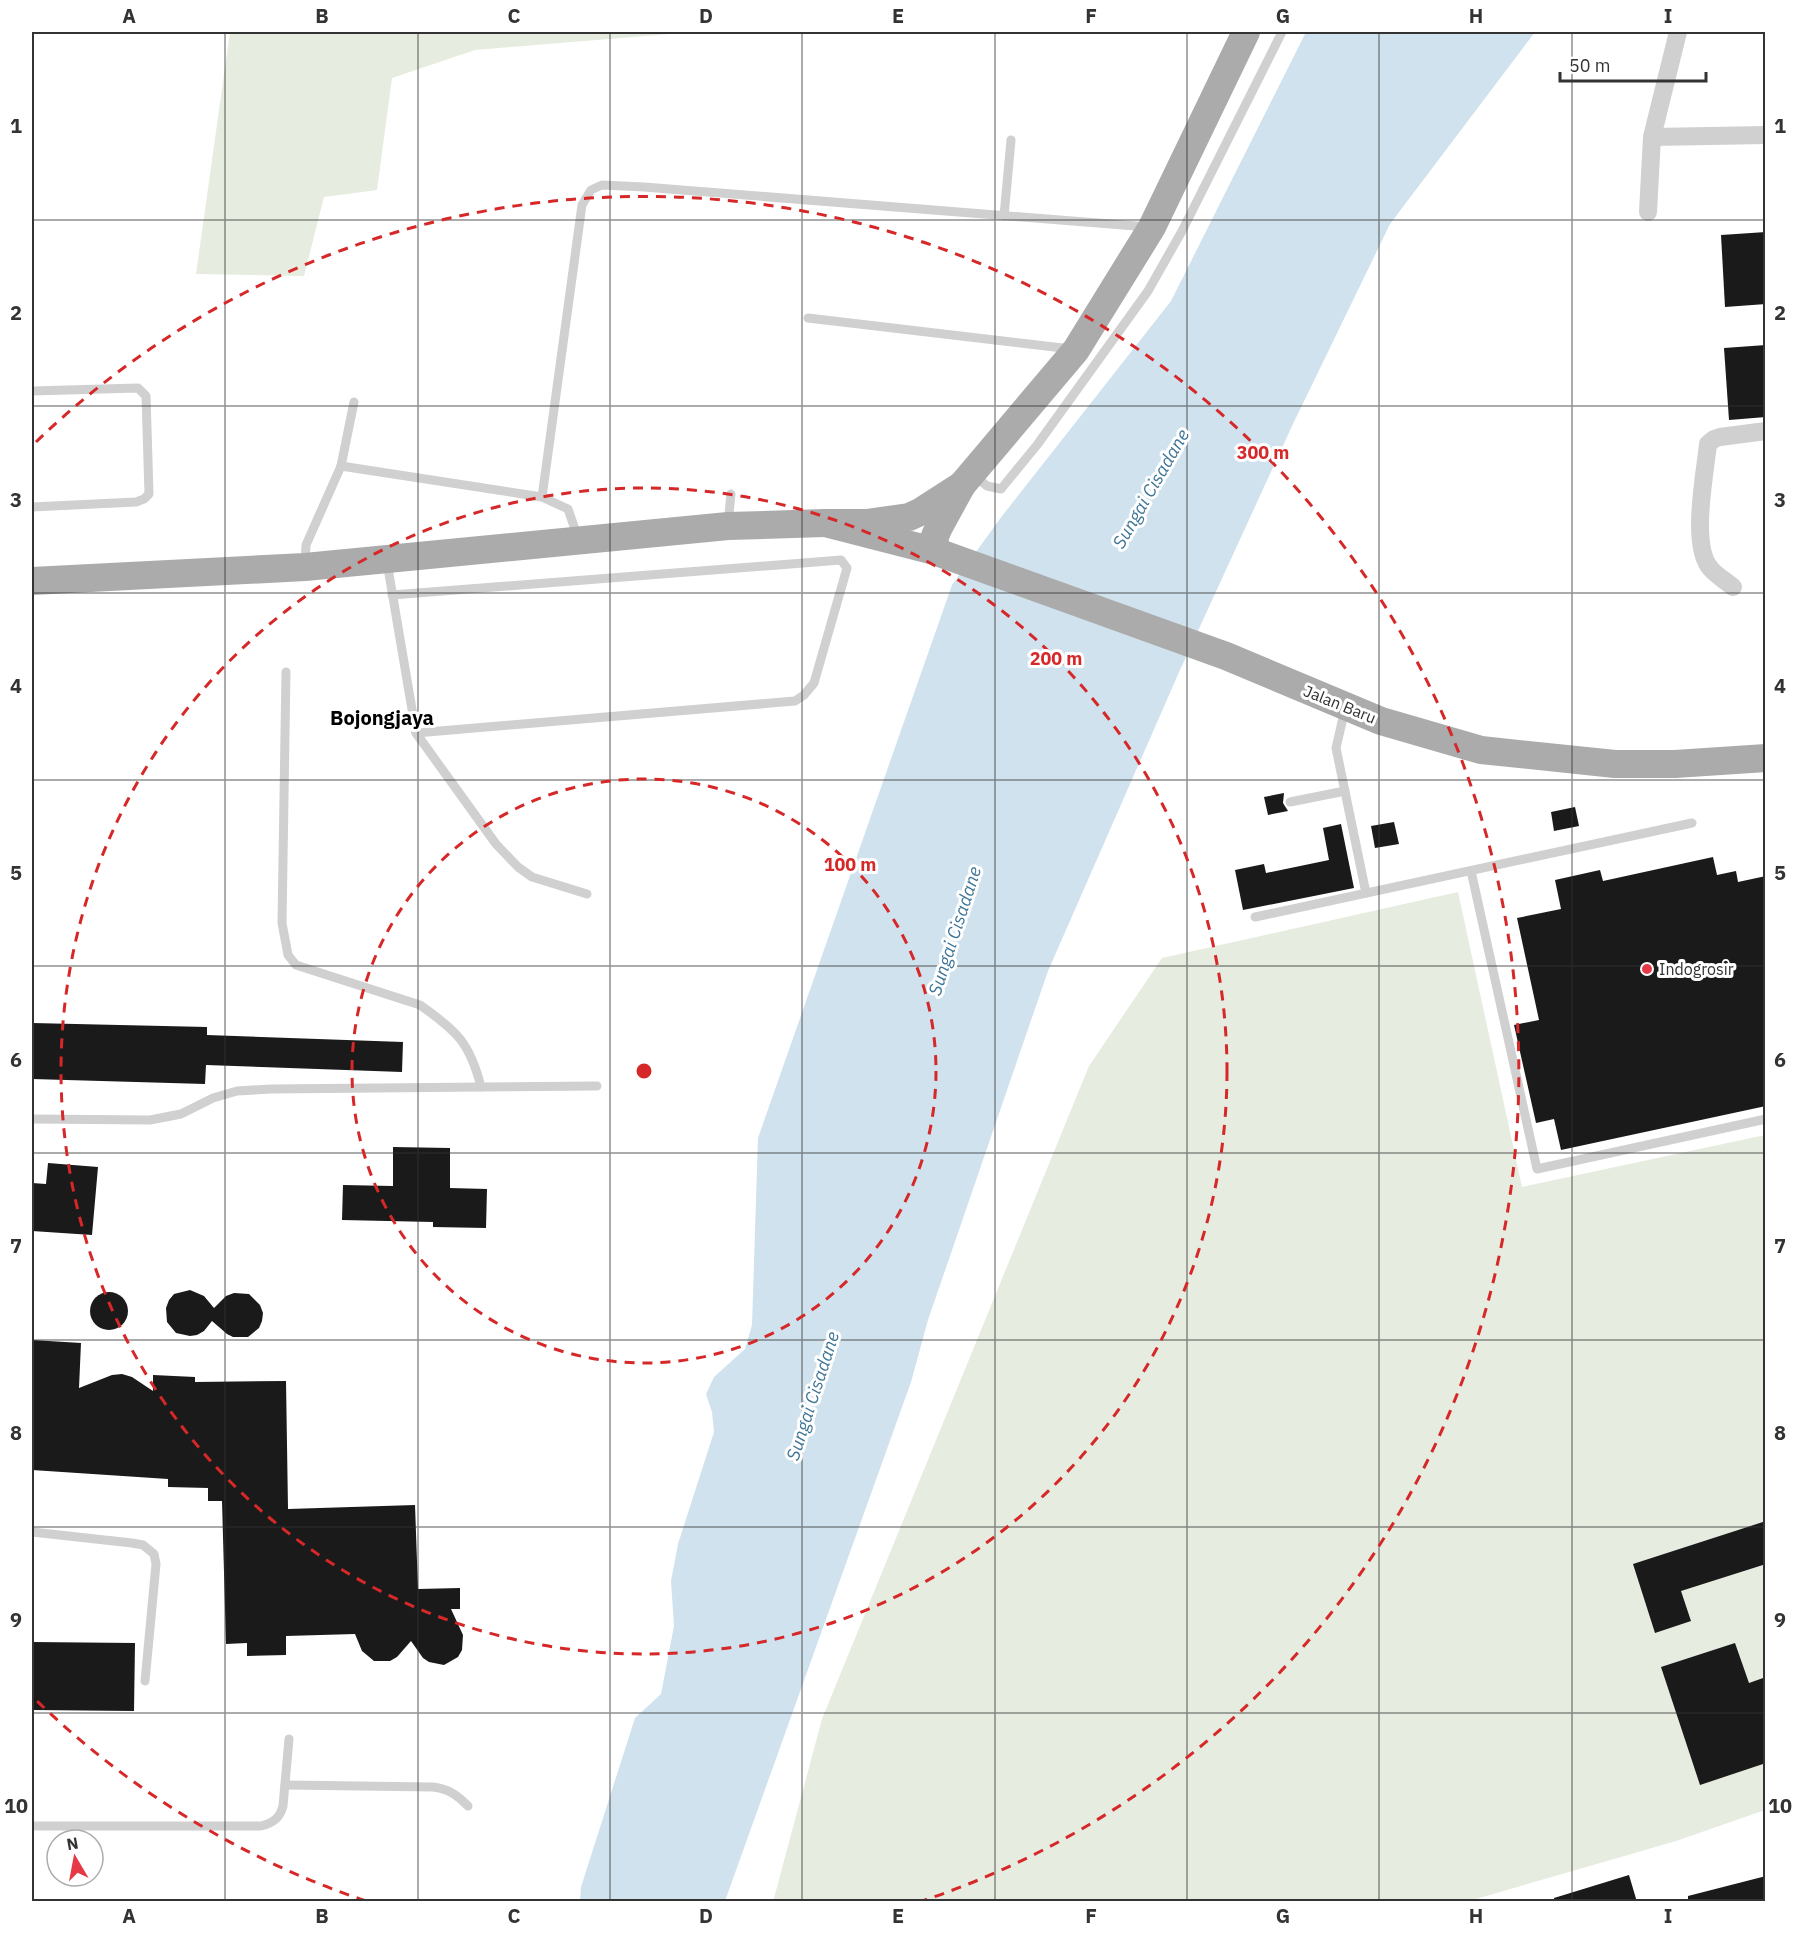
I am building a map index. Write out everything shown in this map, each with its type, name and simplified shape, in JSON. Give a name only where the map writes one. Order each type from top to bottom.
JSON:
[{"type":"main road","points":[[940,553],[935,536],[967,479],[1076,350],[1152,227],[1246,32]]},
{"type":"main road","points":[[32,581],[304,567],[728,526],[866,523],[909,517],[927,509],[967,479]]},
{"type":"main road","name":"Jalan Baru","points":[[825,523],[940,553],[1226,656],[1381,721],[1481,750],[1615,764],[1675,765],[1766,758]]},
{"type":"street","points":[[1648,212],[1652,136],[1678,32]]},
{"type":"street","points":[[1652,136],[1766,135]]},
{"type":"street","points":[[1733,587],[1710,568],[1699,534],[1708,444],[1719,437],[1766,431]]},
{"type":"lane","points":[[967,479],[1001,489],[1037,445],[1148,291],[1182,231],[1282,32]]},
{"type":"lane","points":[[1004,216],[1011,140]]},
{"type":"lane","points":[[542,497],[582,205],[591,190],[602,185],[1152,227]]},
{"type":"lane","points":[[808,318],[1076,350]]},
{"type":"lane","points":[[32,391],[138,388],[143,392],[146,396],[149,494],[136,502],[32,507]]},
{"type":"lane","points":[[304,567],[306,545],[341,466],[354,402]]},
{"type":"lane","points":[[341,466],[542,497],[568,509],[579,540]]},
{"type":"lane","points":[[728,526],[732,494]]},
{"type":"lane","points":[[387,560],[416,733],[496,844],[518,867],[532,877],[587,894]]},
{"type":"lane","points":[[392,595],[841,560],[847,568],[814,683],[804,695],[795,700],[416,733]]},
{"type":"lane","points":[[286,672],[282,923],[288,955],[296,965],[420,1005],[466,1044],[475,1062],[481,1087]]},
{"type":"lane","points":[[1346,707],[1336,748],[1366,893]]},
{"type":"lane","points":[[1290,802],[1345,791]]},
{"type":"lane","points":[[1255,917],[1692,823]]},
{"type":"lane","points":[[1471,871],[1537,1170],[1766,1119]]},
{"type":"lane","points":[[32,1119],[150,1120],[181,1114],[237,1091],[597,1086]]},
{"type":"lane","points":[[32,1532],[132,1543],[143,1545],[154,1554],[156,1564],[145,1681]]},
{"type":"lane","points":[[32,1826],[261,1826],[269,1824],[281,1813],[289,1739]]},
{"type":"lane","points":[[285,1785],[433,1787],[450,1791],[468,1806]]},
{"type":"shaded area","points":[[230,32],[694,32],[475,50],[392,78],[377,190],[324,197],[304,276],[196,274]]},
{"type":"shaded area","points":[[1458,892],[1522,1187],[1765,1135],[1765,1810],[1676,1841],[1469,1901],[773,1902],[822,1719],[1089,1066],[1162,958]]},
{"type":"water","name":"Sungai Cisadane","points":[[1306,32],[1535,32],[1390,224],[1292,426],[1180,670],[1048,971],[928,1320],[911,1382],[725,1901],[580,1902],[581,1887],[635,1718],[661,1694],[674,1626],[671,1581],[678,1544],[714,1432],[712,1412],[706,1394],[714,1377],[745,1349],[752,1325],[758,1138],[952,585],[1002,516],[1171,301]]},
{"type":"building","points":[[1766,232],[1766,304],[1725,307],[1721,235]]},
{"type":"building","points":[[1766,345],[1766,417],[1729,420],[1724,348]]},
{"type":"building","points":[[1284,793],[1283,803],[1288,811],[1268,815],[1264,797]]},
{"type":"building","points":[[1575,807],[1579,826],[1554,831],[1551,812]]},
{"type":"building","points":[[1394,822],[1399,844],[1375,848],[1371,826]]},
{"type":"building","points":[[1341,824],[1354,888],[1243,910],[1235,870],[1264,864],[1266,873],[1329,860],[1323,828]]},
{"type":"building","name":"Indogrosir","points":[[1713,857],[1717,875],[1736,871],[1738,882],[1766,876],[1766,1106],[1561,1150],[1554,1119],[1536,1123],[1514,1025],[1539,1020],[1517,918],[1561,909],[1555,880],[1600,870],[1603,881]]},
{"type":"building","points":[[32,1023],[207,1027],[207,1035],[403,1042],[402,1072],[206,1065],[205,1084],[32,1079]]},
{"type":"building","points":[[393,1147],[450,1148],[450,1188],[487,1189],[486,1228],[433,1227],[433,1222],[342,1220],[343,1185],[393,1186]]},
{"type":"building","points":[[48,1163],[98,1167],[92,1235],[32,1231],[32,1183],[46,1184]]},
{"type":"building","points":[[190,1290],[204,1296],[214,1308],[226,1296],[234,1293],[249,1294],[260,1305],[263,1313],[259,1328],[248,1337],[233,1337],[212,1321],[204,1331],[197,1335],[176,1333],[167,1322],[166,1308],[174,1294]]},
{"type":"building","points":[[109,1292],[123,1297],[128,1311],[123,1325],[109,1330],[95,1325],[90,1311],[95,1297]]},
{"type":"building","points":[[32,1340],[81,1343],[79,1388],[112,1375],[122,1374],[132,1377],[153,1391],[153,1375],[195,1377],[195,1382],[286,1381],[288,1509],[415,1505],[418,1589],[460,1588],[460,1609],[451,1609],[463,1635],[462,1650],[458,1657],[444,1665],[429,1662],[423,1658],[411,1641],[397,1657],[390,1661],[374,1661],[362,1651],[355,1634],[286,1636],[286,1655],[247,1656],[247,1643],[226,1644],[222,1501],[208,1501],[208,1488],[168,1487],[168,1479],[32,1470]]},
{"type":"building","points":[[1766,1521],[1766,1564],[1681,1591],[1691,1621],[1655,1633],[1633,1564]]},
{"type":"building","points":[[32,1642],[135,1643],[134,1711],[32,1710]]},
{"type":"building","points":[[1735,1643],[1749,1683],[1766,1677],[1766,1763],[1700,1785],[1661,1667]]},
{"type":"building","points":[[1629,1875],[1637,1902],[1554,1902],[1554,1898]]},
{"type":"building","points":[[1766,1876],[1766,1902],[1688,1902],[1688,1896]]},
{"type":"place","name":"Indogrosir","points":[[1647,969]]},
{"type":"district","name":"Bojongjaya","points":[[382,718]]}]
